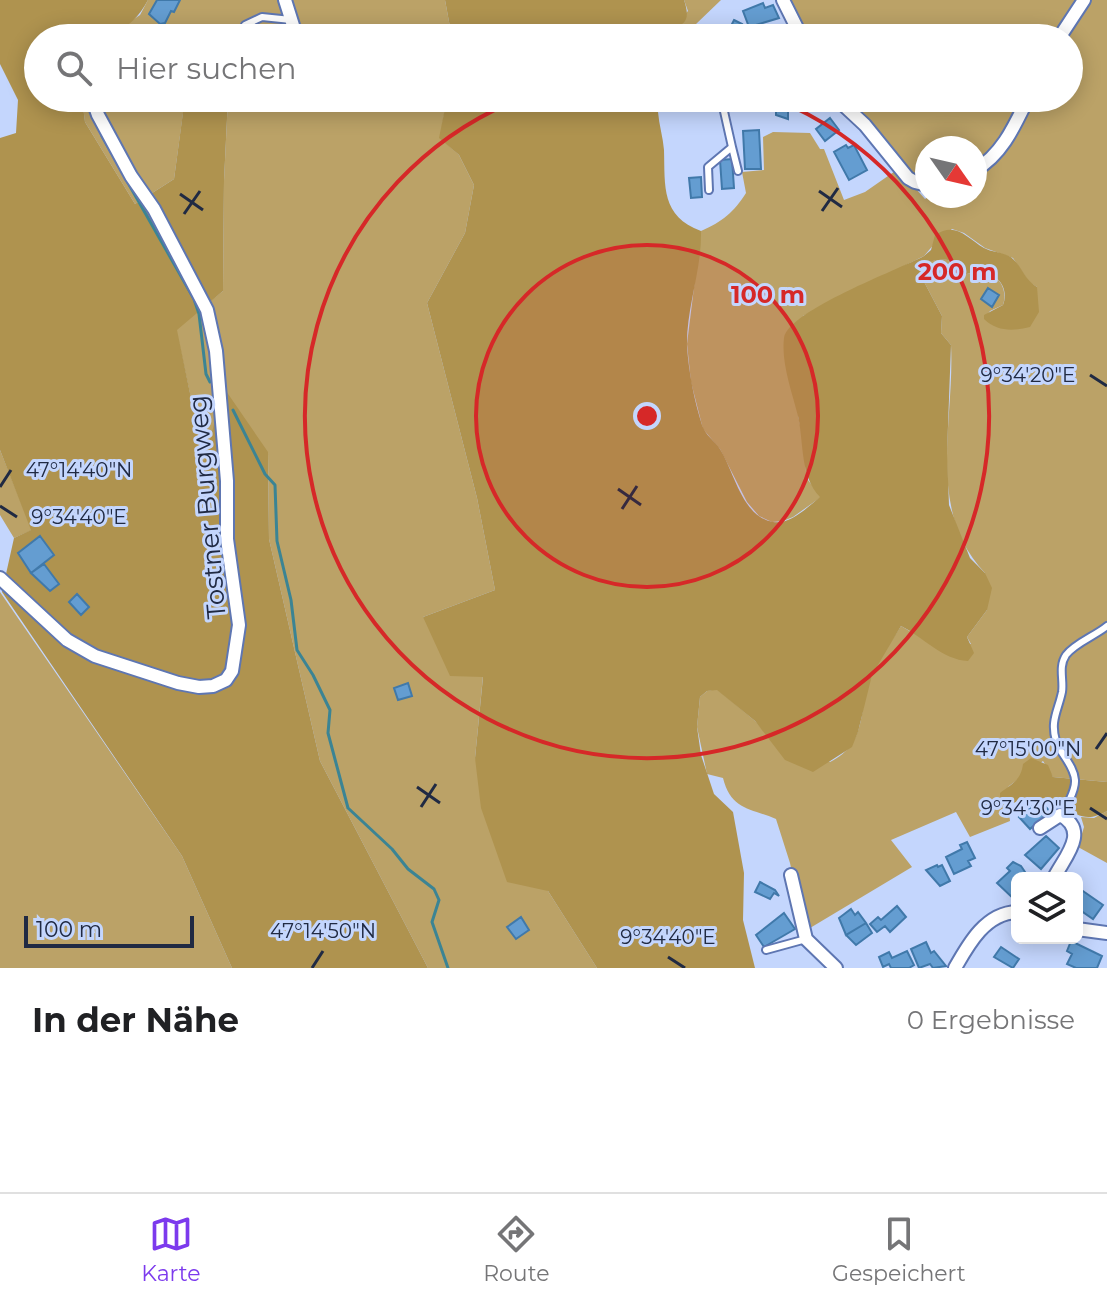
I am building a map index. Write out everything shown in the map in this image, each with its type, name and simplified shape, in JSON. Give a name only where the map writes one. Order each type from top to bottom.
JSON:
[{"type":"street","points":[[285,0],[292,24]]},
{"type":"street","points":[[783,0],[795,24]]},
{"type":"street","points":[[1068,24],[1084,0]]},
{"type":"street","name":"Tostner Burgweg","points":[[0,578],[67,640],[95,656],[199,687],[213,686],[226,680],[232,671],[239,625],[227,539],[227,481],[216,351],[207,310],[154,209],[131,176],[97,112]]},
{"type":"street","points":[[851,112],[908,178],[915,181]]},
{"type":"street","points":[[987,161],[994,155],[1020,112]]},
{"type":"street","points":[[1040,828],[1060,815],[1064,815],[1071,828],[1074,842],[1069,857],[1058,872]]},
{"type":"street","points":[[791,875],[806,939],[836,968]]},
{"type":"street","points":[[955,968],[988,922],[1001,912],[1011,912]]},
{"type":"street","points":[[1083,930],[1107,933]]},
{"type":"lane","points":[[247,24],[262,17],[291,20]]},
{"type":"lane","points":[[724,112],[738,171]]},
{"type":"lane","points":[[709,190],[708,167],[732,147]]},
{"type":"lane","points":[[1064,815],[1076,783],[1053,729],[1054,714],[1063,688],[1062,666],[1067,653],[1107,626]]},
{"type":"lane","points":[[766,950],[806,939]]},
{"type":"shaded area","points":[[0,0],[148,0],[129,24],[24,24],[24,112],[84,112],[85,122],[135,204],[174,179],[183,112],[227,112],[223,291],[177,330],[204,461],[224,388],[268,452],[269,539],[320,761],[428,968],[232,968],[182,856],[2,592],[14,538],[31,530],[0,450],[0,138],[16,133],[18,100],[0,64]]},
{"type":"shaded area","points":[[148,0],[445,0],[449,24],[127,24],[140,15]]},
{"type":"shaded area","points":[[445,0],[684,0],[687,10],[687,17],[681,24],[449,24]]},
{"type":"shaded area","points":[[684,0],[721,0],[696,24],[676,24],[688,11]]},
{"type":"shaded area","points":[[786,0],[1077,0],[1064,24],[798,24]]},
{"type":"shaded area","points":[[1089,0],[1107,0],[1107,782],[1053,777],[1043,761],[1009,786],[1000,799],[1008,804],[1010,821],[970,837],[956,812],[891,840],[912,867],[805,931],[790,863],[776,819],[736,802],[723,778],[707,774],[697,727],[700,697],[707,691],[717,689],[770,738],[830,762],[851,745],[860,724],[872,675],[901,626],[913,633],[971,644],[967,637],[987,610],[985,573],[966,548],[955,522],[947,464],[951,345],[941,333],[942,316],[921,276],[926,264],[948,260],[961,274],[982,272],[995,277],[1004,292],[1003,305],[990,311],[984,319],[1037,287],[1029,282],[1013,258],[985,248],[964,233],[952,229],[924,256],[803,316],[798,415],[808,480],[821,497],[793,517],[772,522],[759,516],[747,502],[720,449],[703,429],[691,382],[687,344],[701,231],[727,216],[746,193],[742,172],[764,170],[763,137],[773,132],[810,133],[820,149],[824,149],[844,200],[865,192],[898,169],[915,188],[915,208],[987,208],[987,157],[1021,112],[1083,112],[1083,24],[1072,24]]},
{"type":"shaded area","points":[[84,112],[183,112],[174,179],[135,204],[85,122]]},
{"type":"shaded area","points":[[227,112],[445,112],[440,138],[459,155],[474,185],[465,233],[427,303],[477,498],[495,590],[423,617],[483,676],[475,758],[548,891],[597,968],[428,968],[320,761],[269,539],[268,452],[205,463],[176,329],[223,291]]},
{"type":"shaded area","points":[[444,112],[658,112],[668,199],[678,217],[701,231],[687,347],[692,386],[703,429],[720,449],[746,503],[762,518],[773,522],[792,518],[820,497],[806,470],[798,416],[786,367],[784,338],[790,327],[824,303],[924,256],[931,250],[935,235],[942,231],[961,232],[988,250],[1010,257],[1037,287],[1039,312],[1030,327],[1006,329],[984,319],[984,315],[1003,305],[1005,298],[1003,286],[995,277],[982,272],[961,274],[948,260],[930,262],[923,267],[921,276],[942,316],[941,333],[951,345],[947,453],[949,505],[970,558],[985,573],[992,588],[987,610],[967,637],[974,653],[968,661],[950,657],[901,626],[872,675],[852,747],[813,772],[785,760],[755,721],[717,690],[707,691],[700,697],[697,727],[701,755],[714,794],[733,812],[744,873],[743,920],[755,968],[597,968],[548,891],[507,882],[481,808],[475,758],[483,677],[450,676],[423,617],[495,590],[477,498],[427,303],[465,233],[474,185],[459,155],[439,138]]},
{"type":"shaded area","points":[[853,112],[1018,112],[1008,130],[987,154],[987,136],[915,136],[915,178]]},
{"type":"shaded area","points":[[0,450],[32,530],[14,538],[0,515]]},
{"type":"shaded area","points":[[0,592],[182,856],[232,968],[0,968]]},
{"type":"shaded area","points":[[1031,758],[1048,765],[1053,777],[1107,782],[1107,811],[1088,817],[1050,800],[1028,799],[1008,804],[1000,799],[1000,793],[1016,781],[1023,764]]},
{"type":"shaded area","points":[[1107,811],[1107,863],[1078,847],[1084,827],[1081,817],[1094,818]]},
{"type":"building","points":[[157,0],[180,0],[165,23],[160,24],[149,14]]},
{"type":"building","points":[[763,3],[765,8],[773,5],[779,18],[748,24],[743,11]]},
{"type":"building","points":[[776,112],[788,112],[788,119],[776,115]]},
{"type":"building","points":[[830,118],[839,130],[825,141],[816,129]]},
{"type":"building","points":[[759,130],[761,169],[745,169],[743,131]]},
{"type":"building","points":[[846,145],[848,148],[854,145],[867,170],[849,180],[834,152]]},
{"type":"building","points":[[732,159],[734,188],[722,189],[720,160]]},
{"type":"building","points":[[701,177],[702,197],[691,198],[689,178]]},
{"type":"building","points":[[988,288],[999,295],[992,307],[981,299]]},
{"type":"building","points":[[40,536],[54,555],[31,573],[18,553]]},
{"type":"building","points":[[44,564],[59,584],[50,591],[31,573]]},
{"type":"building","points":[[77,594],[89,607],[81,615],[69,602]]},
{"type":"building","points":[[408,683],[412,696],[398,700],[394,688]]},
{"type":"building","points":[[1040,800],[1050,812],[1030,829],[1019,817]]},
{"type":"building","points":[[1046,836],[1059,848],[1041,869],[1025,855]]},
{"type":"building","points":[[967,842],[975,858],[968,861],[971,866],[954,874],[946,857],[962,849],[960,845]]},
{"type":"building","points":[[1013,862],[1025,872],[1011,872],[1011,896],[997,883],[1010,871],[1007,868]]},
{"type":"building","points":[[942,865],[950,881],[940,886],[926,870]]},
{"type":"building","points":[[760,882],[775,890],[779,896],[774,893],[770,899],[755,892]]},
{"type":"building","points":[[1083,891],[1103,905],[1093,919],[1083,912]]},
{"type":"building","points":[[897,906],[906,917],[890,932],[885,926],[877,932],[870,924],[878,917],[881,920]]},
{"type":"building","points":[[851,909],[855,915],[858,912],[866,923],[846,935],[839,918]]},
{"type":"building","points":[[784,913],[795,929],[764,947],[756,935]]},
{"type":"building","points":[[521,917],[529,930],[516,939],[507,927]]},
{"type":"building","points":[[866,923],[872,933],[856,945],[846,935]]},
{"type":"building","points":[[926,942],[931,953],[934,951],[946,966],[933,968],[930,964],[919,968],[911,949]]},
{"type":"building","points":[[1070,944],[1077,944],[1102,956],[1097,968],[1076,968],[1067,964],[1072,954],[1067,951]]},
{"type":"building","points":[[1001,947],[1019,959],[1013,968],[994,957]]},
{"type":"building","points":[[907,951],[914,965],[909,968],[891,968],[889,964],[883,967],[879,957],[889,952],[892,958]]},
{"type":"waterway","points":[[102,136],[124,175]]},
{"type":"waterway","points":[[127,181],[194,299],[199,314],[206,374],[210,382]]},
{"type":"waterway","points":[[233,410],[265,474],[275,485],[277,541],[291,600],[297,650],[330,710],[328,733],[348,808],[392,849],[408,869],[434,889],[439,900],[432,922],[448,968]]}]
